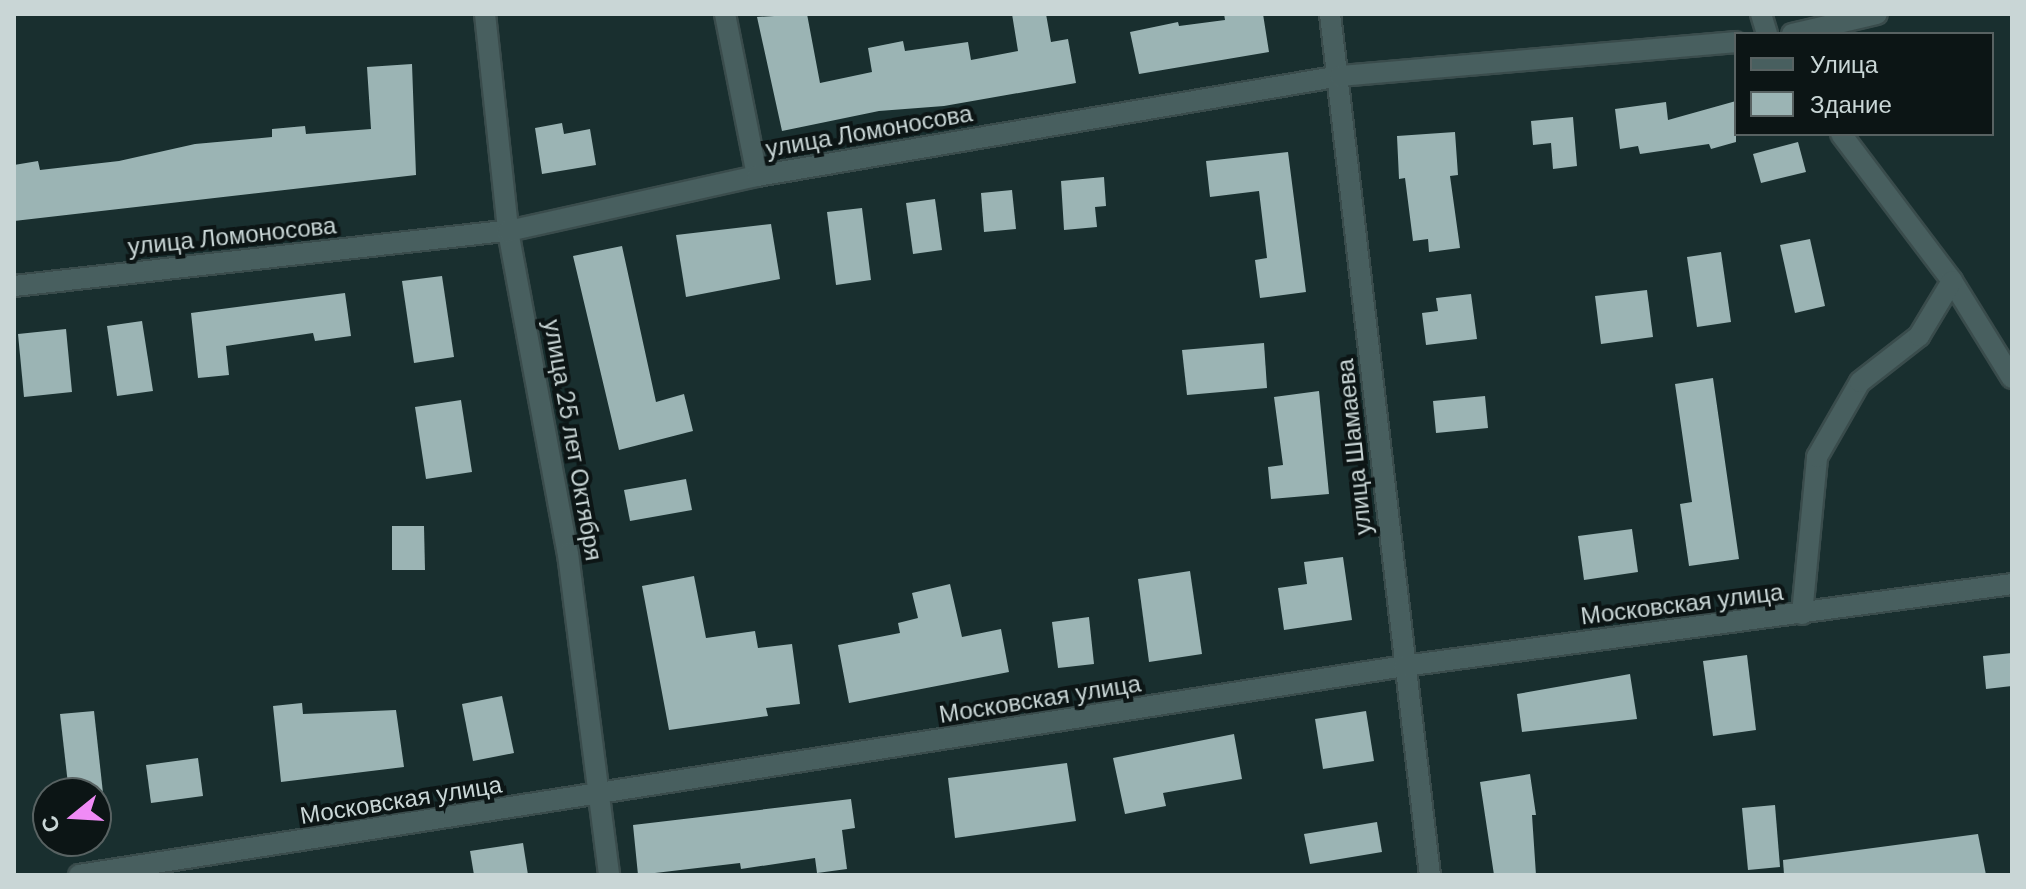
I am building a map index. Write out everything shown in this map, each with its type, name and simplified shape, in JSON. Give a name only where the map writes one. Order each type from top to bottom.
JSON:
[{"type":"street","name":"улица 25 лет Октября","points":[[485,14],[508,231],[568,554],[609,875]]},
{"type":"street","points":[[725,14],[757,176]]},
{"type":"street","name":"улица Шамаева","points":[[1330,14],[1340,76],[1404,666],[1430,875]]},
{"type":"street","points":[[1800,32],[1877,14]]},
{"type":"street","name":"улица Ломоносова","points":[[14,286],[508,231],[757,176],[1340,76],[1734,42]]},
{"type":"street","points":[[1843,136],[1952,281],[2012,378]]},
{"type":"street","points":[[1802,614],[1817,457],[1860,382],[1919,336],[1952,281]]},
{"type":"street","name":"Московская улица","points":[[79,875],[599,797],[1404,666],[2012,584]]},
{"type":"building","points":[[807,14],[820,83],[872,72],[868,48],[903,41],[905,51],[968,42],[971,60],[1018,51],[1012,14],[1046,14],[1051,42],[1068,39],[1076,83],[944,106],[879,111],[782,131],[757,17]]},
{"type":"building","points":[[1224,14],[1263,14],[1269,52],[1139,74],[1130,32],[1178,22],[1179,26],[1225,20]]},
{"type":"building","points":[[412,64],[416,175],[14,221],[14,165],[38,161],[40,170],[119,161],[195,144],[272,137],[272,129],[305,126],[306,134],[371,129],[367,67]]},
{"type":"building","points":[[1666,102],[1668,120],[1734,102],[1736,142],[1711,149],[1709,144],[1640,154],[1638,146],[1620,149],[1615,109]]},
{"type":"building","points":[[1573,117],[1577,166],[1553,169],[1551,143],[1533,145],[1531,121]]},
{"type":"building","points":[[562,123],[564,134],[590,129],[596,165],[542,174],[535,128]]},
{"type":"building","points":[[1455,132],[1458,175],[1450,176],[1460,248],[1429,252],[1428,239],[1413,241],[1405,178],[1399,179],[1397,136]]},
{"type":"building","points":[[1798,142],[1806,172],[1761,183],[1753,154]]},
{"type":"building","points":[[1288,152],[1306,292],[1260,298],[1255,260],[1267,258],[1259,191],[1210,197],[1206,161]]},
{"type":"building","points":[[1104,177],[1106,206],[1095,207],[1097,227],[1064,230],[1061,181]]},
{"type":"building","points":[[1012,190],[1016,229],[984,232],[981,193]]},
{"type":"building","points":[[935,199],[942,250],[913,254],[906,203]]},
{"type":"building","points":[[862,208],[871,280],[836,285],[827,212]]},
{"type":"building","points":[[771,224],[780,279],[686,297],[676,235]]},
{"type":"building","points":[[1810,239],[1825,306],[1795,313],[1780,245]]},
{"type":"building","points":[[622,246],[656,402],[684,394],[693,431],[619,450],[573,256]]},
{"type":"building","points":[[1721,252],[1731,322],[1697,327],[1687,257]]},
{"type":"building","points":[[442,276],[454,357],[414,363],[402,281]]},
{"type":"building","points":[[1647,290],[1653,337],[1601,344],[1595,296]]},
{"type":"building","points":[[345,293],[351,336],[315,341],[313,333],[226,346],[229,375],[198,378],[191,313]]},
{"type":"building","points":[[1471,294],[1477,339],[1426,345],[1422,313],[1438,311],[1436,298]]},
{"type":"building","points":[[142,321],[153,391],[117,396],[107,326]]},
{"type":"building","points":[[66,329],[72,392],[24,397],[18,334]]},
{"type":"building","points":[[1264,343],[1267,388],[1187,395],[1182,350]]},
{"type":"building","points":[[1713,378],[1739,559],[1689,566],[1680,504],[1692,502],[1675,384]]},
{"type":"building","points":[[1319,391],[1329,494],[1271,499],[1268,467],[1283,465],[1274,397]]},
{"type":"building","points":[[1485,396],[1488,428],[1436,433],[1433,401]]},
{"type":"building","points":[[461,400],[472,472],[426,479],[415,407]]},
{"type":"building","points":[[686,479],[692,510],[630,521],[624,490]]},
{"type":"building","points":[[392,526],[424,526],[425,570],[392,570]]},
{"type":"building","points":[[1632,529],[1638,572],[1584,580],[1578,536]]},
{"type":"building","points":[[1343,557],[1352,620],[1284,630],[1278,588],[1307,584],[1304,562]]},
{"type":"building","points":[[1190,571],[1202,654],[1149,662],[1138,579]]},
{"type":"building","points":[[694,576],[706,638],[755,631],[758,648],[792,644],[800,704],[766,708],[768,716],[669,730],[642,586]]},
{"type":"building","points":[[950,584],[962,637],[1001,629],[1009,672],[849,703],[838,645],[900,633],[898,623],[918,618],[912,593]]},
{"type":"building","points":[[1089,617],[1094,664],[1058,668],[1052,622]]},
{"type":"building","points":[[2012,653],[2012,686],[1986,689],[1983,656]]},
{"type":"building","points":[[1747,655],[1756,730],[1713,736],[1703,661]]},
{"type":"building","points":[[1630,674],[1637,719],[1522,732],[1517,694]]},
{"type":"building","points":[[502,696],[514,753],[473,761],[462,704]]},
{"type":"building","points":[[302,703],[303,714],[396,710],[404,767],[281,782],[273,706]]},
{"type":"building","points":[[94,711],[101,777],[67,777],[60,714]]},
{"type":"building","points":[[1366,711],[1374,761],[1323,769],[1315,719]]},
{"type":"building","points":[[1234,734],[1242,779],[1163,793],[1166,806],[1125,814],[1113,758]]},
{"type":"building","points":[[198,758],[203,796],[151,803],[146,765]]},
{"type":"building","points":[[1067,763],[1076,821],[955,838],[948,778]]},
{"type":"building","points":[[1530,774],[1536,815],[1532,815],[1536,875],[1494,875],[1480,782]]},
{"type":"building","points":[[851,799],[855,828],[842,830],[847,869],[817,873],[815,858],[741,869],[740,863],[638,875],[633,825]]},
{"type":"building","points":[[1775,805],[1780,867],[1748,870],[1742,808]]},
{"type":"building","points":[[1377,822],[1382,852],[1310,864],[1304,834]]},
{"type":"building","points":[[1978,834],[1986,875],[1784,875],[1783,860]]},
{"type":"building","points":[[523,843],[528,875],[474,875],[470,851]]}]
